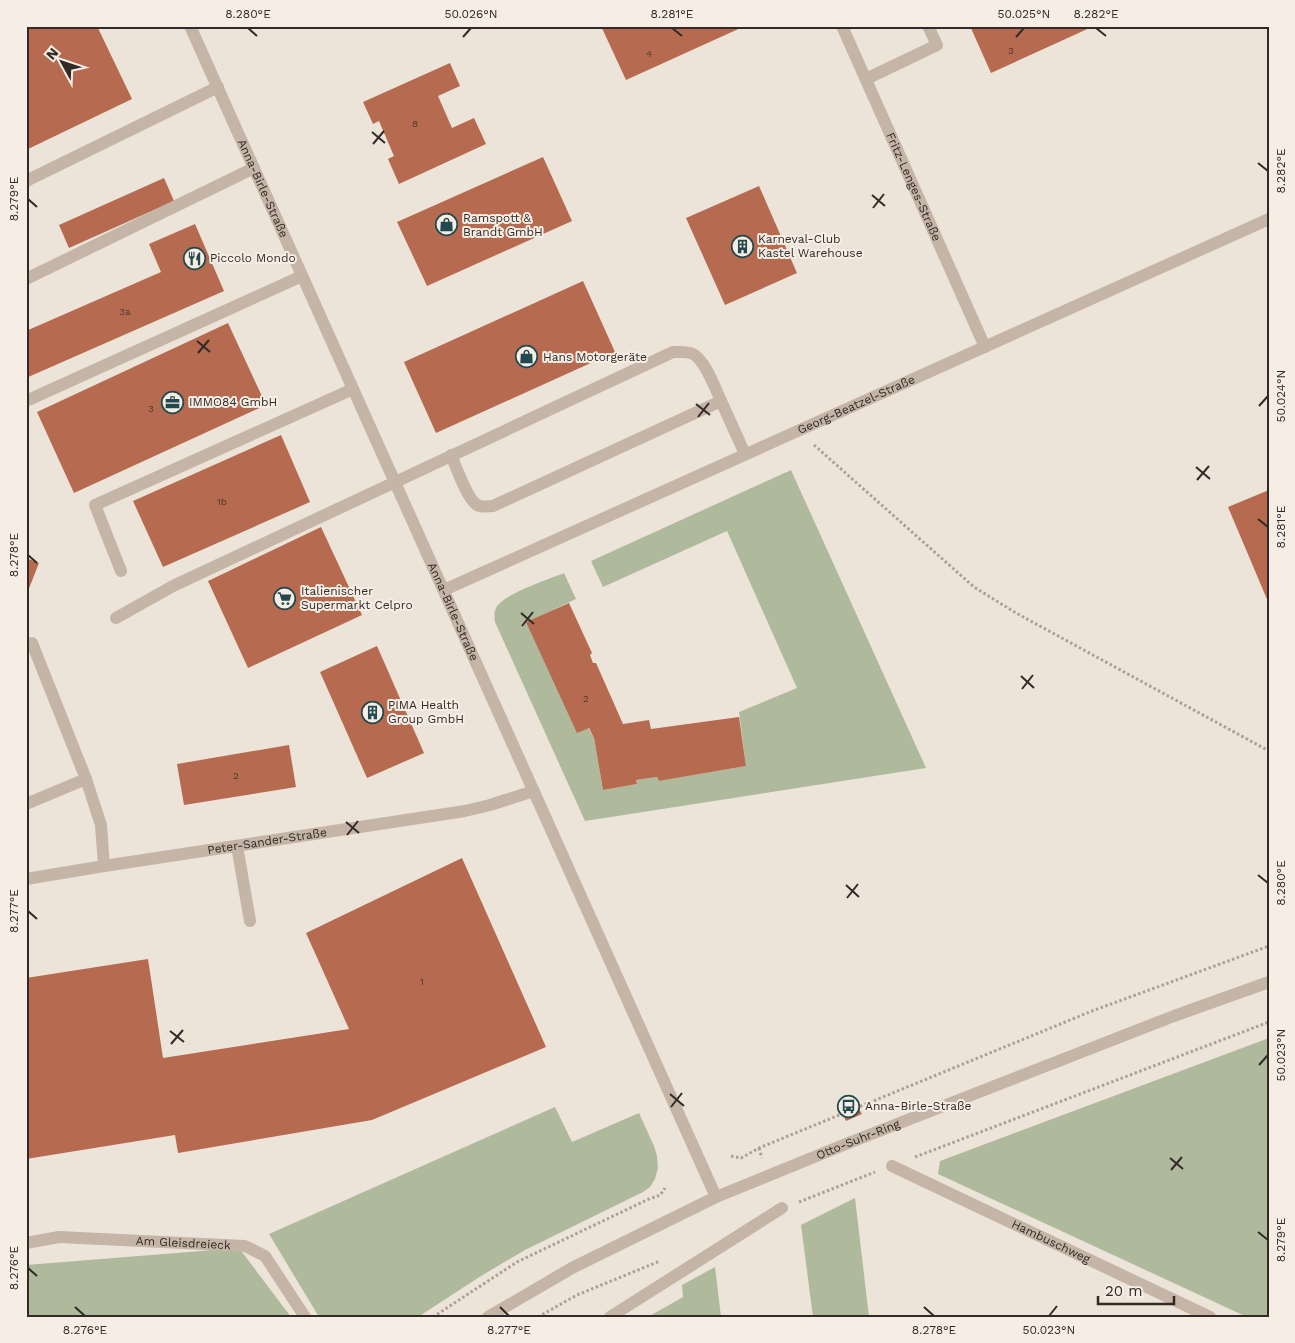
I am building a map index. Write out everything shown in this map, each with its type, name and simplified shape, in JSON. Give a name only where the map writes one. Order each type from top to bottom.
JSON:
[{"type":"street","name":"Anna-Birle-Straße","points":[[190,26],[716,1197]]},
{"type":"street","name":"Fritz-Lenges-Straße","points":[[842,26],[986,347]]},
{"type":"street","points":[[866,79],[937,44],[928,26]]},
{"type":"street","points":[[26,182],[218,87]]},
{"type":"street","points":[[26,279],[254,168]]},
{"type":"street","name":"Georg-Beatzel-Straße","points":[[444,590],[1269,219]]},
{"type":"street","points":[[26,400],[302,276]]},
{"type":"street","points":[[116,618],[173,586],[256,549],[451,455],[673,352],[684,351],[693,354],[702,362],[745,454]]},
{"type":"street","points":[[121,571],[94,505],[353,389]]},
{"type":"street","points":[[451,455],[470,497],[476,504],[484,507],[493,506],[721,401]]},
{"type":"street","points":[[26,646],[32,644],[86,779],[101,825],[104,866]]},
{"type":"street","points":[[26,804],[86,779]]},
{"type":"street","name":"Peter-Sander-Straße","points":[[26,879],[464,811],[534,791]]},
{"type":"street","points":[[237,846],[250,921]]},
{"type":"street","name":"Otto-Suhr-Ring","points":[[488,1317],[572,1268],[716,1197],[1174,1016],[1269,982]]},
{"type":"street","name":"Hambuschweg","points":[[892,1166],[1210,1317]]},
{"type":"street","points":[[610,1317],[782,1208]]},
{"type":"street","name":"Am Gleisdreieck","points":[[26,1243],[59,1237],[245,1246],[265,1256],[305,1317]]},
{"type":"path","points":[[798,430],[974,586],[1016,613],[1269,751]]},
{"type":"path","points":[[731,1156],[741,1158],[758,1148],[1092,1011],[1269,946]]},
{"type":"path","points":[[782,1208],[1269,1022]]},
{"type":"path","points":[[758,1148],[762,1158]]},
{"type":"path","points":[[433,1317],[517,1262],[650,1198],[662,1195],[665,1188]]},
{"type":"green space","points":[[791,470],[926,768],[585,821],[495,622],[494,614],[497,606],[518,592],[564,573],[576,599],[527,622],[594,738],[603,790],[637,784],[636,780],[657,777],[659,781],[746,766],[739,712],[797,688],[727,531],[603,587],[591,561]]},
{"type":"green space","points":[[1269,1038],[1269,1317],[1247,1317],[938,1174],[940,1161]]},
{"type":"green space","points":[[555,1107],[572,1142],[639,1113],[657,1156],[658,1168],[655,1179],[650,1187],[525,1250],[418,1317],[319,1317],[269,1234]]},
{"type":"green space","points":[[855,1198],[869,1317],[813,1317],[801,1225]]},
{"type":"green space","points":[[239,1248],[291,1317],[26,1317],[26,1265]]},
{"type":"green space","points":[[715,1267],[721,1317],[648,1317],[683,1297],[682,1285]]},
{"type":"building","points":[[26,26],[97,26],[132,99],[26,150]]},
{"type":"building","points":[[601,26],[745,26],[626,80]]},
{"type":"building","points":[[970,26],[1094,26],[991,73]]},
{"type":"building","points":[[450,63],[460,86],[438,96],[452,128],[474,118],[486,144],[399,184],[388,159],[394,156],[379,121],[373,124],[363,102]]},
{"type":"building","points":[[543,157],[572,221],[427,286],[397,222]]},
{"type":"building","points":[[164,178],[174,201],[69,248],[59,225]]},
{"type":"building","name":"Karneval-Club Kastel Warehouse","points":[[759,186],[797,273],[725,305],[686,218]]},
{"type":"building","points":[[195,224],[224,291],[26,378],[26,331],[161,272],[149,244]]},
{"type":"building","points":[[583,281],[615,352],[436,433],[404,362]]},
{"type":"building","points":[[228,323],[266,405],[74,493],[37,412]]},
{"type":"building","points":[[281,435],[310,502],[163,567],[133,501]]},
{"type":"building","points":[[1269,490],[1269,604],[1228,507]]},
{"type":"building","name":"Italienischer Supermarkt Celpro","points":[[321,527],[362,615],[248,668],[208,581]]},
{"type":"building","points":[[26,558],[39,563],[26,596]]},
{"type":"building","points":[[569,603],[592,653],[590,655],[593,663],[596,663],[623,724],[649,720],[651,729],[739,717],[746,766],[659,781],[657,777],[636,780],[637,784],[603,790],[594,738],[589,728],[577,733],[526,622]]},
{"type":"building","name":"PIMA Health Group GmbH","points":[[377,646],[424,753],[367,778],[320,672]]},
{"type":"building","points":[[289,745],[296,787],[184,805],[177,764]]},
{"type":"building","points":[[462,858],[546,1047],[372,1120],[178,1153],[175,1135],[26,1159],[26,978],[148,959],[163,1058],[349,1029],[306,933]]},
{"type":"building","points":[[859,1109],[862,1114],[846,1121],[843,1115]]},
{"type":"place","name":"Ramspott & Brandt GmbH","points":[[447,225]]},
{"type":"place","name":"Karneval-Club Kastel Warehouse","points":[[742,246]]},
{"type":"place","name":"Piccolo Mondo","points":[[194,258]]},
{"type":"place","name":"Hans Motorgeräte","points":[[527,357]]},
{"type":"place","name":"IMMO84 GmbH","points":[[173,402]]},
{"type":"place","name":"Italienischer Supermarkt Celpro","points":[[285,598]]},
{"type":"place","name":"PIMA Health Group GmbH","points":[[372,712]]},
{"type":"place","name":"Anna-Birle-Straße","points":[[849,1106]]}]
